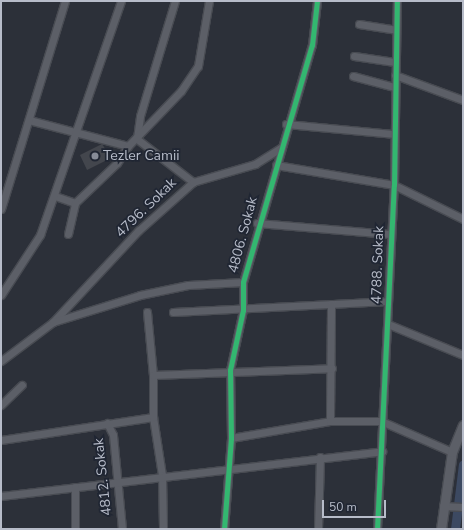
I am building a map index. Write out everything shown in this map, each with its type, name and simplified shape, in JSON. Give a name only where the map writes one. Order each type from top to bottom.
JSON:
[{"type":"street","points":[[1,209],[65,1]]},
{"type":"street","points":[[1,295],[40,236],[121,1]]},
{"type":"street","points":[[137,139],[140,116],[175,1]]},
{"type":"street","points":[[68,234],[75,203],[117,163],[128,146],[137,139],[181,91],[198,66],[204,44],[209,1]]},
{"type":"street","name":"4806. Sokak","points":[[224,529],[230,438],[230,370],[243,310],[243,282],[257,223],[281,148],[286,124],[312,45],[317,1]]},
{"type":"street","name":"4788. Sokak","points":[[378,529],[382,451],[381,421],[388,324],[390,234],[394,185],[393,134],[397,1]]},
{"type":"street","points":[[359,24],[396,30]]},
{"type":"street","points":[[354,56],[395,62]]},
{"type":"street","points":[[395,75],[463,100]]},
{"type":"street","points":[[353,76],[394,87]]},
{"type":"street","points":[[29,120],[77,131],[128,146]]},
{"type":"street","points":[[286,124],[393,134]]},
{"type":"street","points":[[137,139],[193,182]]},
{"type":"street","name":"4796. Sokak","points":[[53,322],[138,231],[193,182],[255,164],[281,148]]},
{"type":"street","points":[[276,165],[394,185],[463,219]]},
{"type":"street","points":[[55,196],[75,203]]},
{"type":"street","points":[[257,223],[390,234]]},
{"type":"street","points":[[1,360],[53,322],[140,295],[188,285],[243,282]]},
{"type":"street","points":[[173,312],[243,310],[388,301]]},
{"type":"street","points":[[330,421],[332,368],[331,304]]},
{"type":"street","points":[[147,312],[153,375],[153,417],[162,475],[163,529]]},
{"type":"street","points":[[388,324],[463,355]]},
{"type":"street","points":[[153,375],[230,370],[332,368]]},
{"type":"street","points":[[1,405],[22,384]]},
{"type":"street","points":[[1,440],[153,417]]},
{"type":"street","points":[[230,438],[330,421],[381,421],[452,452]]},
{"type":"street","name":"4812. Sokak","points":[[107,424],[113,435],[116,481],[122,529]]},
{"type":"street","points":[[441,529],[448,506],[452,452],[463,425]]},
{"type":"street","points":[[1,496],[228,467],[382,451]]},
{"type":"street","points":[[318,529],[320,457]]},
{"type":"street","points":[[75,487],[75,529]]},
{"type":"street","points":[[448,506],[463,507]]},
{"type":"building","name":"Tezler Camii","points":[[102,144],[111,158],[87,170],[80,155]]},
{"type":"waterway","points":[[455,529],[463,464]]},
{"type":"cycle path","points":[[224,529],[231,438],[230,370],[243,310],[243,282],[312,45],[317,1]]},
{"type":"cycle path","points":[[377,529],[394,185],[397,1]]},
{"type":"place","name":"Tezler Camii","points":[[95,156]]}]
